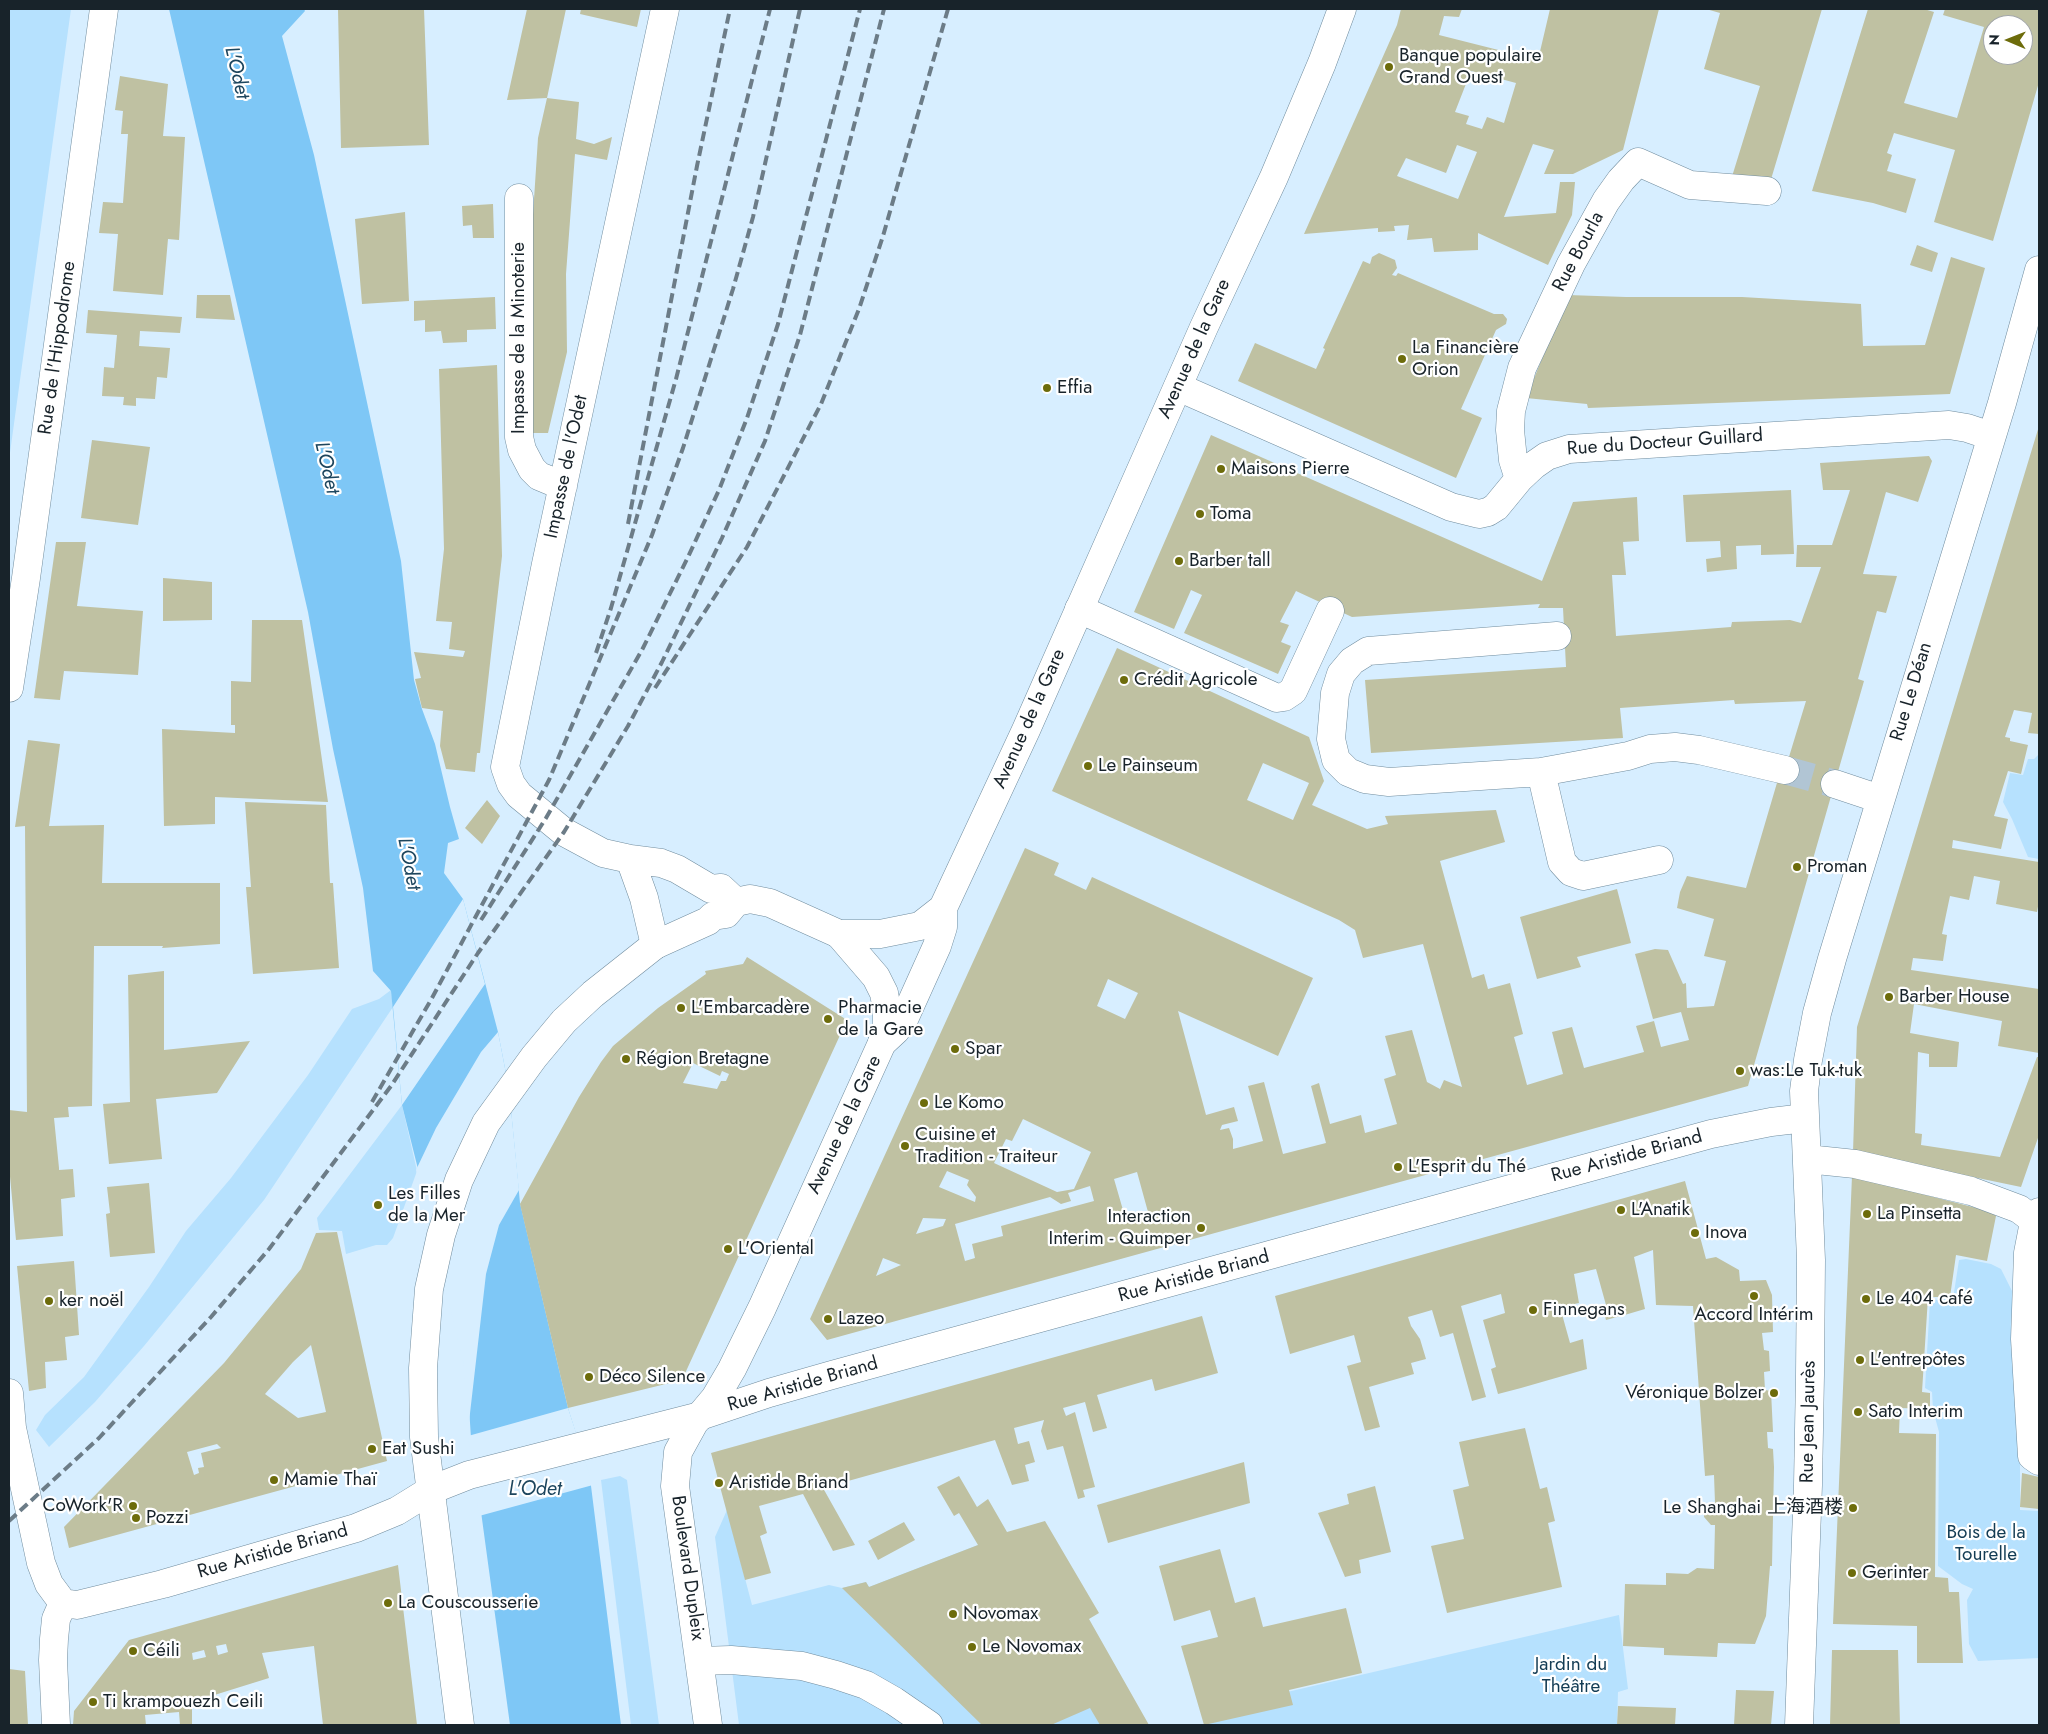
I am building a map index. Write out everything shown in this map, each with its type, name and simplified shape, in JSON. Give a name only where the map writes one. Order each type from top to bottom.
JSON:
[{"type":"street","name":"Rue de l'Hippodrome","points":[[9,688],[26,578],[104,9]]},
{"type":"street","name":"Impasse de l'Odet","points":[[665,9],[505,767],[518,795],[564,832],[603,853],[661,863],[677,869],[711,888],[721,888],[736,902]]},
{"type":"street","name":"Avenue de la Gare","points":[[700,1416],[722,1387],[742,1348],[882,1043],[896,1030],[905,1017],[938,946],[943,928],[943,908],[1026,730],[1178,386],[1274,177],[1322,63],[1342,9]]},
{"type":"street","name":"Rue Bourla","points":[[1519,479],[1511,445],[1511,410],[1515,392],[1531,347],[1571,264],[1597,217],[1621,180],[1638,162],[1690,185],[1768,191]]},
{"type":"street","name":"Impasse de la Minoterie","points":[[518,198],[518,437],[522,450],[532,469],[539,476],[563,486]]},
{"type":"street","name":"Rue Le Déan","points":[[1805,1118],[1804,1091],[1817,1014],[2039,270]]},
{"type":"street","name":"Rue du Docteur Guillard","points":[[1178,386],[1465,512],[1479,514],[1488,512],[1496,507],[1519,479],[1547,456],[1569,449],[1949,425],[1991,436]]},
{"type":"street","points":[[1079,609],[1277,698],[1293,691],[1330,611]]},
{"type":"street","points":[[1556,636],[1368,652],[1352,661],[1341,674],[1335,693],[1331,739],[1336,760],[1348,772],[1365,779],[1389,782],[1541,772],[1628,756],[1661,747],[1699,750],[1785,770]]},
{"type":"street","points":[[1541,772],[1562,862],[1571,872],[1583,876],[1659,860]]},
{"type":"street","points":[[1835,784],[1880,799]]},
{"type":"street","points":[[630,859],[644,898],[655,945]]},
{"type":"street","points":[[460,1725],[424,1428],[422,1368],[430,1290],[438,1249],[453,1195],[481,1133],[509,1089],[576,1009],[639,956],[655,945],[708,921],[713,916],[726,914],[736,902],[750,899],[770,904],[839,934],[880,934],[920,926],[943,908]]},
{"type":"street","points":[[839,934],[876,978],[884,994],[887,1025],[882,1043]]},
{"type":"street","name":"Rue Jean Jaurès","points":[[1799,1725],[1810,1385],[1810,1260],[1805,1118]]},
{"type":"street","name":"Rue Aristide Briand","points":[[63,1603],[77,1605],[163,1584],[356,1528],[397,1511],[431,1490],[475,1474],[700,1416],[832,1375],[1700,1138],[1771,1122],[1805,1118]]},
{"type":"street","points":[[1807,1159],[1854,1164],[1970,1191],[2020,1209],[2038,1219],[2028,1253],[2026,1339],[2032,1456],[2039,1461]]},
{"type":"street","points":[[9,1393],[14,1438],[41,1563],[49,1584],[63,1603],[56,1619],[54,1639],[56,1725]]},
{"type":"street","name":"Boulevard Dupleix","points":[[700,1416],[678,1452],[675,1486],[708,1725]]},
{"type":"street","points":[[700,1661],[731,1660],[802,1666],[836,1675],[866,1685],[916,1714],[929,1725]]},
{"type":"green space","points":[[9,9],[71,9],[9,460]]},
{"type":"green space","points":[[2039,754],[2039,859],[2028,857],[2003,802],[2010,773],[2023,775],[2028,759],[2034,759]]},
{"type":"green space","points":[[391,990],[393,1007],[264,1200],[144,1346],[95,1402],[49,1447],[36,1430],[45,1415],[84,1377],[149,1287],[186,1231],[231,1178],[308,1075],[352,1009],[379,999]]},
{"type":"green space","points":[[402,1105],[417,1171],[393,1238],[387,1245],[376,1245],[346,1254],[342,1231],[319,1230],[317,1218]]},
{"type":"green space","name":"Bois de la Tourelle","points":[[1966,1259],[1991,1264],[2001,1269],[2016,1299],[2020,1510],[2039,1511],[2039,1658],[1978,1661],[1969,1644],[1967,1600],[1973,1589],[1962,1584],[1938,1566],[1939,1432],[1933,1410],[1932,1392],[1925,1388],[1930,1300],[1953,1299],[1959,1260]]},
{"type":"green space","points":[[620,1476],[627,1480],[659,1725],[631,1725],[601,1480]]},
{"type":"green space","points":[[727,1510],[752,1605],[829,1585],[842,1588],[866,1582],[869,1587],[978,1545],[993,1536],[1103,1725],[739,1725],[715,1537]]},
{"type":"green space","name":"Jardin du Théâtre","points":[[1619,1615],[1628,1689],[1618,1692],[1617,1725],[1205,1725],[1201,1712]]},
{"type":"water","name":"L'Odet","points":[[169,9],[304,9],[305,11],[282,36],[314,155],[401,561],[414,680],[435,744],[459,839],[448,843],[444,873],[463,899],[498,1032],[509,1089],[520,1203],[568,1408],[590,1478],[621,1725],[510,1725],[471,1438],[466,1361],[402,1105],[391,991],[373,971],[363,888],[333,749],[308,612]]},
{"type":"pier","points":[[463,899],[485,984],[402,1105],[393,1007]]},
{"type":"pier","points":[[498,1032],[509,1089],[519,1190],[499,1225],[486,1274],[469,1422],[463,1361],[416,1170],[436,1128],[481,1052]]},
{"type":"pier","points":[[568,1408],[593,1485],[479,1516],[468,1436]]},
{"type":"building","points":[[338,9],[424,9],[429,145],[341,148]]},
{"type":"building","points":[[527,9],[566,9],[547,98],[507,100]]},
{"type":"building","points":[[581,9],[641,9],[637,27],[580,14]]},
{"type":"building","points":[[1401,9],[1462,9],[1459,17],[1444,16],[1439,35],[1538,60],[1550,9],[1659,9],[1623,150],[1573,174],[1544,174],[1554,150],[1533,144],[1504,217],[1556,213],[1560,182],[1575,182],[1572,215],[1548,265],[1478,233],[1478,250],[1434,252],[1432,238],[1407,240],[1409,225],[1394,226],[1395,231],[1378,232],[1378,228],[1304,234],[1397,25]],"holes":[[[1471,71],[1516,83],[1504,123],[1487,117],[1482,129],[1466,124],[1469,116],[1455,112]],[[1457,145],[1477,152],[1458,199],[1397,176],[1406,158],[1446,173]]]},
{"type":"building","points":[[1706,9],[1822,9],[1769,186],[1730,183],[1760,86],[1704,69],[1720,13]]},
{"type":"building","points":[[1868,9],[1924,9],[1934,12],[1904,103],[1957,118],[1983,30],[1983,65],[2033,65],[2033,15],[1983,15],[1983,27],[1943,15],[1945,9],[2039,9],[2039,82],[1993,241],[1934,222],[1955,150],[1894,133],[1887,153],[1892,155],[1887,171],[1916,179],[1906,213],[1873,203],[1812,191]]},
{"type":"building","points":[[120,76],[168,84],[163,136],[185,137],[179,240],[168,239],[163,295],[113,291],[118,234],[99,233],[103,202],[123,203],[128,134],[121,134],[123,111],[115,110]]},
{"type":"building","points":[[547,98],[579,102],[576,139],[594,144],[612,137],[607,160],[575,154],[566,274],[567,352],[548,433],[532,433],[529,276],[538,138]]},
{"type":"building","points":[[493,204],[494,238],[473,238],[472,225],[463,226],[462,206]]},
{"type":"building","points":[[405,212],[409,301],[362,304],[355,219]]},
{"type":"building","points":[[1917,245],[1938,253],[1932,272],[1910,265]]},
{"type":"building","name":"La Financière Orion","points":[[1379,253],[1395,260],[1397,268],[1392,275],[1396,276],[1398,273],[1494,314],[1503,314],[1507,319],[1506,324],[1496,330],[1461,409],[1482,418],[1456,478],[1238,381],[1255,343],[1316,369],[1325,349],[1323,348],[1363,261],[1370,264],[1372,257]]},
{"type":"building","points":[[1951,257],[1985,268],[1950,394],[1588,408],[1587,404],[1526,398],[1568,295],[1742,297],[1861,304],[1863,346],[1925,345]]},
{"type":"building","points":[[197,295],[230,295],[235,320],[196,318]]},
{"type":"building","points":[[495,297],[496,329],[467,330],[467,342],[443,343],[441,331],[425,332],[425,320],[414,321],[414,301]]},
{"type":"building","points":[[88,310],[182,317],[180,333],[140,331],[139,346],[170,348],[167,378],[157,377],[155,399],[136,398],[136,406],[123,405],[124,397],[102,396],[104,367],[114,368],[117,335],[86,333]]},
{"type":"building","points":[[497,365],[502,556],[480,753],[477,753],[475,772],[446,769],[440,746],[443,711],[422,708],[415,679],[421,678],[414,652],[463,657],[465,651],[449,649],[452,622],[436,621],[444,549],[439,369]]},
{"type":"building","points":[[2039,426],[2039,734],[2028,733],[2032,713],[2014,710],[2005,737],[2010,738],[2010,741],[2028,745],[2021,774],[2008,771],[1994,816],[2008,819],[2001,849],[1953,840],[1952,848],[2039,862],[2039,901],[2037,912],[1996,904],[2000,881],[1974,876],[1969,900],[1950,896],[1942,934],[1947,935],[1943,961],[1913,958],[1911,970],[2039,989],[2039,1053],[1998,1046],[2002,1021],[1914,1004],[1910,1033],[1959,1042],[1957,1067],[1929,1067],[1929,1054],[1918,1052],[1915,1133],[1922,1134],[1921,1145],[2000,1157],[2037,1057],[2039,1057],[2039,1135],[2021,1187],[1853,1152],[1857,1027]]},
{"type":"building","points":[[1211,435],[1542,581],[1573,502],[1637,497],[1639,541],[1623,542],[1626,575],[1612,575],[1616,636],[1731,627],[1732,622],[1790,620],[1801,623],[1821,567],[1796,567],[1797,545],[1832,545],[1850,490],[1823,490],[1820,463],[1929,456],[1932,461],[1918,502],[1886,492],[1863,574],[1897,576],[1886,613],[1877,611],[1858,679],[1864,681],[1748,1086],[827,1340],[810,1319],[1025,848],[1059,863],[1054,875],[1086,890],[1092,877],[1313,978],[1278,1056],[1178,1011],[1206,1115],[1234,1107],[1238,1121],[1222,1125],[1220,1130],[1229,1128],[1233,1139],[1233,1149],[1263,1141],[1248,1086],[1264,1082],[1283,1154],[1326,1143],[1311,1086],[1319,1083],[1330,1124],[1361,1115],[1365,1133],[1397,1124],[1384,1079],[1396,1075],[1385,1036],[1412,1030],[1427,1082],[1440,1089],[1444,1080],[1462,1087],[1423,944],[1363,958],[1355,930],[1339,920],[1052,791],[1117,648],[1309,737],[1324,781],[1312,805],[1367,829],[1388,824],[1385,816],[1496,810],[1505,842],[1440,861],[1472,978],[1484,974],[1488,989],[1510,983],[1523,1034],[1514,1037],[1527,1085],[1563,1074],[1552,1032],[1572,1027],[1584,1068],[1644,1052],[1636,1026],[1654,1021],[1661,1047],[1689,1040],[1681,1012],[1653,1019],[1635,954],[1655,949],[1668,950],[1683,984],[1686,983],[1687,1008],[1714,1006],[1726,961],[1704,956],[1714,919],[1677,908],[1680,892],[1687,876],[1746,888],[1779,776],[1785,770],[1806,701],[1735,704],[1734,700],[1620,708],[1623,738],[1371,753],[1365,680],[1566,667],[1563,608],[1538,608],[1540,604],[1352,617],[1296,591],[1280,622],[1289,625],[1281,642],[1291,646],[1278,674],[1184,633],[1202,595],[1191,590],[1174,629],[1134,612]],"holes":[[[1263,763],[1309,783],[1293,820],[1247,800]],[[1108,979],[1138,993],[1125,1019],[1097,1006]],[[1023,1119],[1091,1152],[1074,1189],[1057,1192],[994,1163],[1006,1139],[1012,1141]],[[947,1171],[969,1180],[967,1185],[976,1197],[975,1202],[939,1187]],[[1137,1172],[1148,1212],[1125,1217],[1114,1179]],[[1090,1186],[1094,1201],[1001,1226],[1003,1236],[972,1244],[975,1258],[965,1261],[955,1224],[1050,1197],[1061,1204],[1071,1201],[1068,1193]],[[923,1218],[946,1219],[943,1226],[916,1234]],[[883,1258],[901,1265],[876,1276]]]},
{"type":"building","points":[[92,440],[150,447],[138,525],[81,518]]},
{"type":"building","points":[[1791,490],[1794,554],[1761,555],[1761,545],[1736,546],[1737,569],[1707,572],[1706,559],[1721,557],[1720,541],[1686,542],[1683,495]]},
{"type":"building","points":[[56,542],[86,542],[77,606],[143,611],[138,675],[64,671],[60,700],[34,698]]},
{"type":"building","points":[[163,578],[212,582],[212,620],[163,621]]},
{"type":"building","points":[[252,620],[302,620],[328,802],[215,797],[215,824],[164,826],[162,729],[235,733],[235,725],[231,725],[231,681],[251,682]]},
{"type":"building","points":[[28,740],[60,744],[49,826],[104,825],[102,883],[220,883],[220,944],[162,948],[163,946],[94,946],[92,1106],[68,1107],[69,1117],[54,1118],[59,1170],[73,1169],[75,1197],[61,1199],[63,1236],[16,1240],[9,1166],[9,1110],[27,1112],[25,826],[15,827]]},
{"type":"building","points":[[487,800],[500,816],[482,844],[465,828]]},
{"type":"building","points":[[245,802],[326,805],[330,883],[333,883],[339,968],[253,974],[246,887],[251,887]]},
{"type":"building","points":[[1617,889],[1631,943],[1577,957],[1581,967],[1537,979],[1520,917]]},
{"type":"building","points":[[747,957],[847,1020],[682,1380],[568,1408],[520,1204],[579,1097],[613,1046],[658,1008],[706,974],[705,971],[743,964]],"holes":[[[693,1063],[720,1076],[722,1071],[729,1074],[726,1081],[721,1081],[717,1089],[683,1083]]]},
{"type":"building","points":[[164,971],[164,1050],[250,1041],[217,1093],[156,1099],[162,1159],[109,1164],[103,1104],[130,1102],[128,975]]},
{"type":"building","points":[[1852,1176],[1992,1212],[1996,1216],[1987,1261],[1956,1255],[1950,1297],[1928,1297],[1922,1392],[1930,1393],[1930,1409],[1900,1408],[1899,1433],[1936,1434],[1935,1577],[1948,1578],[1949,1592],[1959,1592],[1963,1663],[1917,1663],[1917,1626],[1833,1624]]},
{"type":"building","points":[[1685,1181],[1706,1259],[1716,1257],[1739,1270],[1740,1281],[1766,1280],[1772,1295],[1773,1332],[1762,1333],[1764,1350],[1769,1351],[1770,1371],[1764,1372],[1765,1390],[1771,1391],[1773,1432],[1767,1432],[1768,1448],[1773,1449],[1774,1467],[1772,1566],[1770,1566],[1766,1616],[1755,1644],[1718,1643],[1717,1657],[1664,1655],[1664,1648],[1623,1646],[1625,1584],[1666,1585],[1666,1573],[1688,1574],[1697,1568],[1714,1569],[1715,1525],[1711,1525],[1704,1517],[1704,1509],[1711,1503],[1715,1503],[1714,1475],[1705,1476],[1693,1306],[1656,1305],[1653,1250],[1634,1257],[1645,1309],[1606,1320],[1602,1306],[1606,1305],[1596,1269],[1574,1274],[1579,1303],[1560,1307],[1570,1343],[1583,1339],[1587,1369],[1521,1388],[1498,1394],[1491,1369],[1496,1367],[1483,1320],[1505,1313],[1501,1294],[1461,1306],[1486,1397],[1472,1401],[1453,1333],[1440,1337],[1432,1310],[1408,1317],[1411,1326],[1420,1339],[1426,1359],[1411,1363],[1414,1374],[1369,1387],[1380,1427],[1365,1431],[1347,1366],[1361,1362],[1354,1335],[1290,1354],[1275,1296]]},
{"type":"building","points":[[149,1183],[155,1253],[110,1257],[106,1214],[110,1213],[107,1187]]},
{"type":"building","points":[[337,1232],[387,1461],[69,1548],[64,1527],[224,1363],[301,1269],[316,1233]],"holes":[[[311,1345],[326,1412],[298,1418],[265,1394]],[[217,1444],[221,1448],[201,1453],[204,1467],[198,1468],[199,1473],[194,1475],[187,1452]]]},
{"type":"building","name":"ker noël","points":[[74,1261],[79,1335],[65,1337],[67,1360],[45,1362],[46,1388],[29,1391],[17,1266]]},
{"type":"building","points":[[1202,1316],[1218,1373],[1155,1391],[1152,1379],[1097,1395],[1107,1428],[1093,1432],[1085,1402],[1063,1408],[1066,1416],[1075,1412],[1095,1487],[1083,1490],[1085,1497],[1078,1499],[1063,1446],[1047,1450],[1041,1431],[1044,1420],[1014,1428],[1018,1444],[1029,1441],[1035,1462],[1025,1465],[1029,1481],[1012,1485],[995,1440],[823,1488],[855,1545],[833,1551],[803,1494],[759,1506],[767,1533],[760,1536],[771,1573],[745,1580],[711,1453]]},
{"type":"building","points":[[1525,1428],[1540,1489],[1547,1487],[1555,1521],[1548,1523],[1562,1587],[1447,1613],[1431,1546],[1464,1539],[1453,1490],[1469,1486],[1459,1442]]},
{"type":"building","points":[[1244,1462],[1250,1503],[1108,1543],[1097,1505]]},
{"type":"building","points":[[2022,1473],[2039,1477],[2039,1509],[2020,1507]]},
{"type":"building","name":"Novomax","points":[[959,1476],[977,1507],[988,1499],[1007,1532],[1045,1521],[1099,1613],[1089,1619],[1149,1725],[1100,1725],[1090,1708],[1051,1725],[982,1725],[842,1588],[866,1582],[869,1587],[978,1545],[959,1513],[954,1516],[937,1487]]},
{"type":"building","points":[[1375,1486],[1391,1552],[1359,1560],[1361,1573],[1345,1577],[1318,1513],[1349,1504],[1347,1494]]},
{"type":"building","points":[[904,1522],[915,1540],[878,1560],[868,1541]]},
{"type":"building","points":[[1220,1549],[1235,1603],[1255,1597],[1263,1627],[1346,1608],[1362,1673],[1289,1690],[1293,1705],[1204,1725],[1181,1646],[1218,1637],[1210,1610],[1174,1621],[1159,1566]]},
{"type":"building","points":[[398,1565],[417,1725],[323,1725],[314,1646],[262,1653],[269,1678],[192,1702],[192,1725],[180,1725],[179,1712],[145,1715],[146,1725],[73,1725],[74,1711],[129,1640]],"holes":[[[226,1644],[228,1652],[218,1655],[216,1646]],[[204,1650],[206,1657],[193,1660],[192,1653]]]},
{"type":"building","points":[[1832,1650],[1898,1650],[1900,1725],[1830,1725]]},
{"type":"building","points":[[9,1669],[25,1671],[28,1725],[9,1725]]},
{"type":"building","points":[[1736,1690],[1774,1691],[1771,1725],[1734,1725]]},
{"type":"building","points":[[1618,1706],[1676,1708],[1675,1725],[1617,1725]]},
{"type":"tunnel","points":[[1785,770],[1835,784]]},
{"type":"railway","points":[[628,524],[697,166],[730,9]]},
{"type":"railway","points":[[596,653],[611,608],[676,379],[770,9]]},
{"type":"railway","points":[[372,1102],[432,998],[549,780],[652,535],[683,448],[733,289],[753,217],[800,9]]},
{"type":"railway","points":[[481,920],[546,818],[642,650],[719,490],[747,418],[778,324],[860,9]]},
{"type":"railway","points":[[9,1521],[99,1438],[211,1317],[269,1249],[391,1086],[478,953],[564,832],[628,726],[662,662],[722,538],[765,441],[800,335],[884,9]]},
{"type":"railway","points":[[655,688],[747,547],[821,404],[859,309],[883,236],[948,9]]},
{"type":"place","name":"Banque populaire Grand Ouest","points":[[1389,67]]},
{"type":"place","name":"La Financière Orion","points":[[1402,359]]},
{"type":"place","name":"Effia","points":[[1047,388]]},
{"type":"place","name":"Maisons Pierre","points":[[1221,469]]},
{"type":"place","name":"Toma","points":[[1200,514]]},
{"type":"place","name":"Barber tall","points":[[1179,561]]},
{"type":"place","name":"Crédit Agricole","points":[[1124,680]]},
{"type":"place","name":"Le Painseum","points":[[1088,766]]},
{"type":"place","name":"Proman","points":[[1797,867]]},
{"type":"place","name":"Barber House","points":[[1889,997]]},
{"type":"place","name":"L'Embarcadère","points":[[681,1008]]},
{"type":"place","name":"Pharmacie de la Gare","points":[[828,1019]]},
{"type":"place","name":"Spar","points":[[955,1049]]},
{"type":"place","name":"Région Bretagne","points":[[626,1059]]},
{"type":"place","name":"was:Le Tuk-tuk","points":[[1740,1071]]},
{"type":"place","name":"Le Komo","points":[[924,1103]]},
{"type":"place","name":"Cuisine et Tradition - Traiteur","points":[[905,1146]]},
{"type":"place","name":"L'Esprit du Thé","points":[[1398,1167]]},
{"type":"place","name":"Les Filles de la Mer","points":[[378,1205]]},
{"type":"place","name":"L'Anatik","points":[[1621,1210]]},
{"type":"place","name":"La Pinsetta","points":[[1867,1214]]},
{"type":"place","name":"Interaction Interim - Quimper","points":[[1201,1228]]},
{"type":"place","name":"Inova","points":[[1695,1233]]},
{"type":"place","name":"L'Oriental","points":[[728,1249]]},
{"type":"place","name":"Accord Intérim","points":[[1754,1296]]},
{"type":"place","name":"Le 404 café","points":[[1866,1299]]},
{"type":"place","name":"ker noël","points":[[49,1301]]},
{"type":"place","name":"Finnegans","points":[[1533,1310]]},
{"type":"place","name":"Lazeo","points":[[828,1319]]},
{"type":"place","name":"L'entrepôtes","points":[[1860,1360]]},
{"type":"place","name":"Déco Silence","points":[[589,1377]]},
{"type":"place","name":"Véronique Bolzer","points":[[1774,1393]]},
{"type":"place","name":"Sato Interim","points":[[1858,1412]]},
{"type":"place","name":"Eat Sushi","points":[[372,1449]]},
{"type":"place","name":"Mamie Thaï","points":[[274,1480]]},
{"type":"place","name":"Aristide Briand","points":[[719,1483]]},
{"type":"place","name":"CoWork'R","points":[[133,1506]]},
{"type":"place","name":"Le Shanghai 上海酒楼","points":[[1853,1508]]},
{"type":"place","name":"Pozzi","points":[[136,1518]]},
{"type":"place","name":"Gerinter","points":[[1852,1573]]},
{"type":"place","name":"La Couscousserie","points":[[388,1603]]},
{"type":"place","name":"Novomax","points":[[953,1614]]},
{"type":"place","name":"Le Novomax","points":[[972,1647]]},
{"type":"place","name":"Céili","points":[[133,1651]]},
{"type":"place","name":"Ti krampouezh Ceili","points":[[93,1702]]}]
